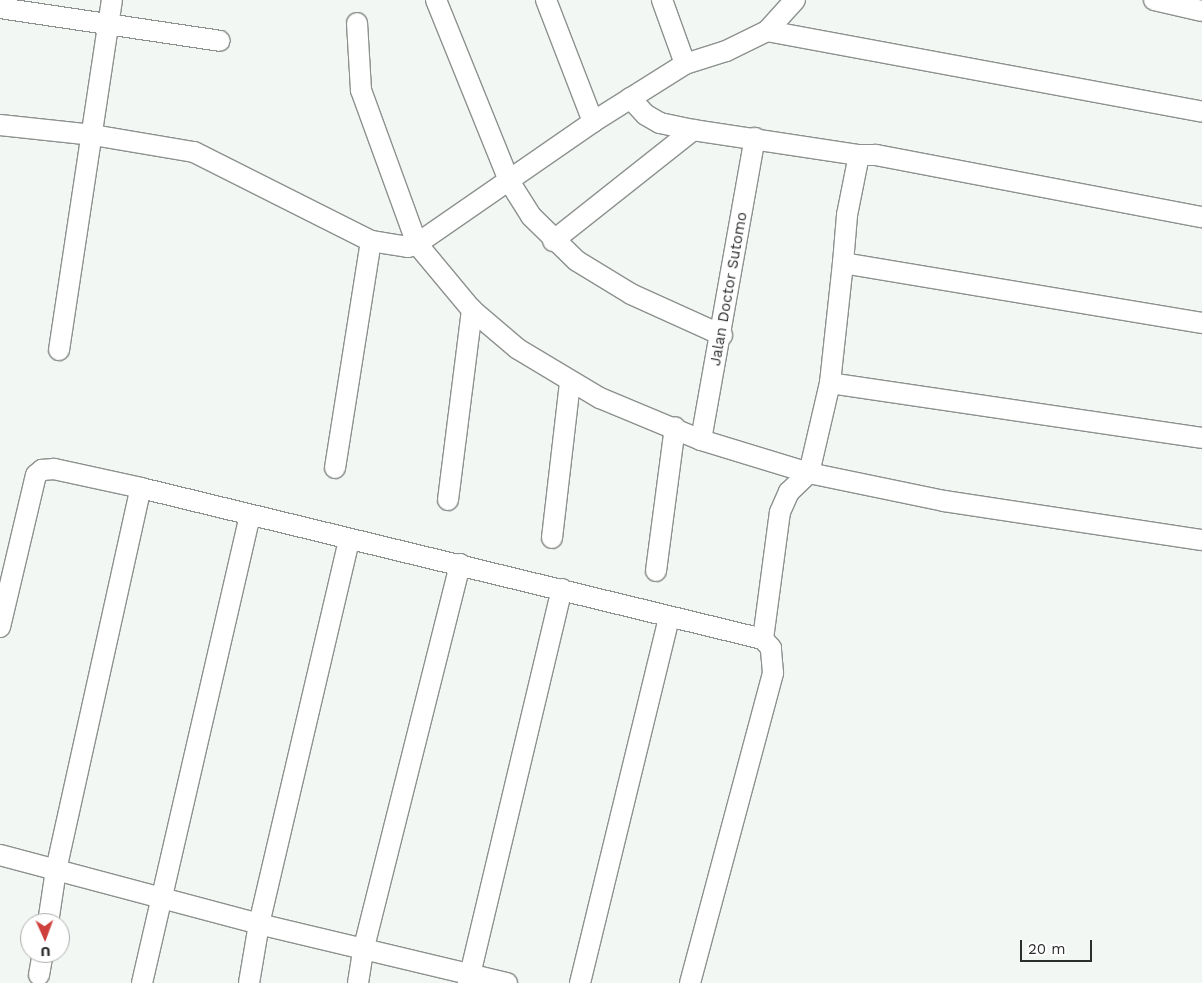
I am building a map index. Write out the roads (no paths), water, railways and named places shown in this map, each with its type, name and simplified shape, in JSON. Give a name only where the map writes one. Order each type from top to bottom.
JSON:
[{"type":"street","points":[[59,350],[112,0]]},
{"type":"street","points":[[436,0],[509,181],[531,216],[553,240],[577,261],[631,294],[722,335]]},
{"type":"street","points":[[546,0],[593,122]]},
{"type":"street","points":[[662,0],[685,64]]},
{"type":"street","points":[[1154,0],[1202,11]]},
{"type":"street","points":[[0,125],[170,146],[201,154],[371,241],[394,247],[417,244],[593,122],[685,64],[726,51],[767,31],[790,2]]},
{"type":"street","points":[[0,8],[220,41]]},
{"type":"street","points":[[357,23],[365,105],[417,244],[472,310],[518,349],[570,383],[675,427],[701,440],[809,473],[944,501],[1202,540]]},
{"type":"street","points":[[767,31],[1202,112]]},
{"type":"street","points":[[630,98],[646,115],[660,123],[693,130],[859,155],[876,155],[1202,216]]},
{"type":"street","points":[[553,240],[693,130]]},
{"type":"street","name":"Jalan Doctor Sutomo","points":[[701,440],[722,335],[755,138]]},
{"type":"street","points":[[763,639],[781,507],[789,492],[809,473],[830,383],[847,215],[859,155]]},
{"type":"street","points":[[335,468],[371,241]]},
{"type":"street","points":[[843,263],[1202,323]]},
{"type":"street","points":[[448,500],[472,310]]},
{"type":"street","points":[[552,538],[570,383]]},
{"type":"street","points":[[830,383],[1202,438]]},
{"type":"street","points":[[656,571],[675,427]]},
{"type":"street","points":[[0,627],[36,475],[42,470],[54,470],[141,488],[349,541],[562,588],[669,618],[763,639],[770,648],[773,673],[690,983]]},
{"type":"street","points":[[50,913],[56,870],[141,488]]},
{"type":"street","points":[[142,983],[160,898],[250,517]]},
{"type":"street","points":[[249,983],[259,924],[349,541]]},
{"type":"street","points":[[358,983],[364,947],[460,564]]},
{"type":"street","points":[[468,979],[562,588]]},
{"type":"street","points":[[580,983],[669,618]]},
{"type":"street","points":[[0,855],[259,924],[364,947],[468,979],[507,983]]},
{"type":"street","points":[[39,975],[41,963]]}]
